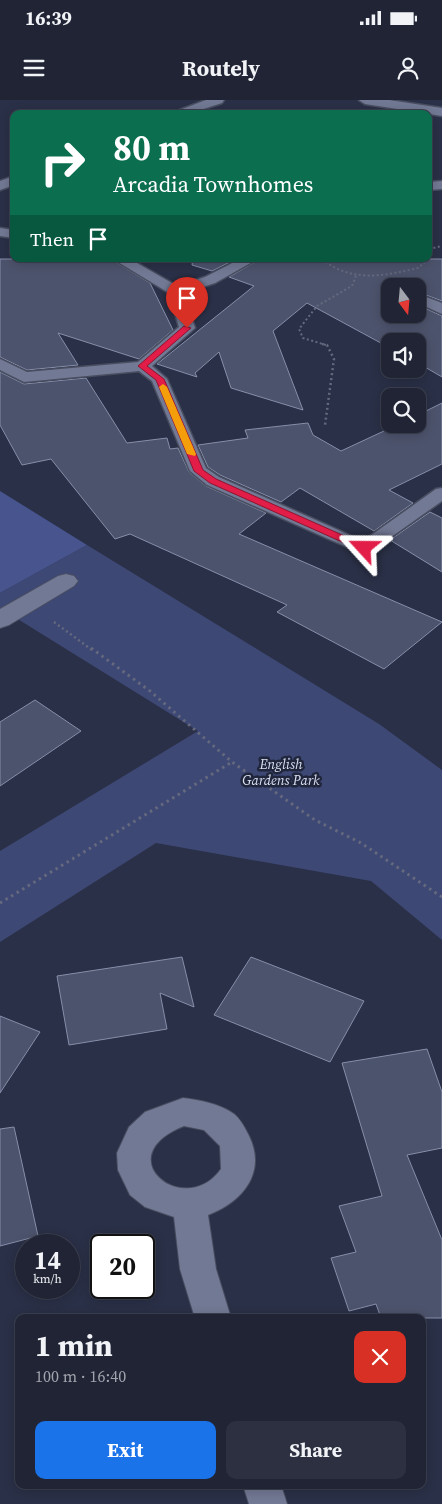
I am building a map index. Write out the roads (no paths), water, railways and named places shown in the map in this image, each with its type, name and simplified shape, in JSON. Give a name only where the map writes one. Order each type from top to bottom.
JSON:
[{"type":"street","points":[[0,620],[66,580]]},
{"type":"street","points":[[189,1204],[198,1269],[211,1314]]},
{"type":"street","points":[[263,1489],[268,1504]]},
{"type":"lane","points":[[187,110],[218,100]]},
{"type":"lane","points":[[365,100],[429,110]]},
{"type":"lane","points":[[0,364],[24,377],[142,366],[187,328],[176,291],[125,262]]},
{"type":"lane","points":[[176,291],[210,280],[244,262]]},
{"type":"lane","points":[[426,302],[442,309]]},
{"type":"lane","points":[[142,366],[160,379],[199,471],[213,481],[364,548],[442,493]]},
{"type":"park label","name":"English Gardens Park","points":[[281,772]]}]
